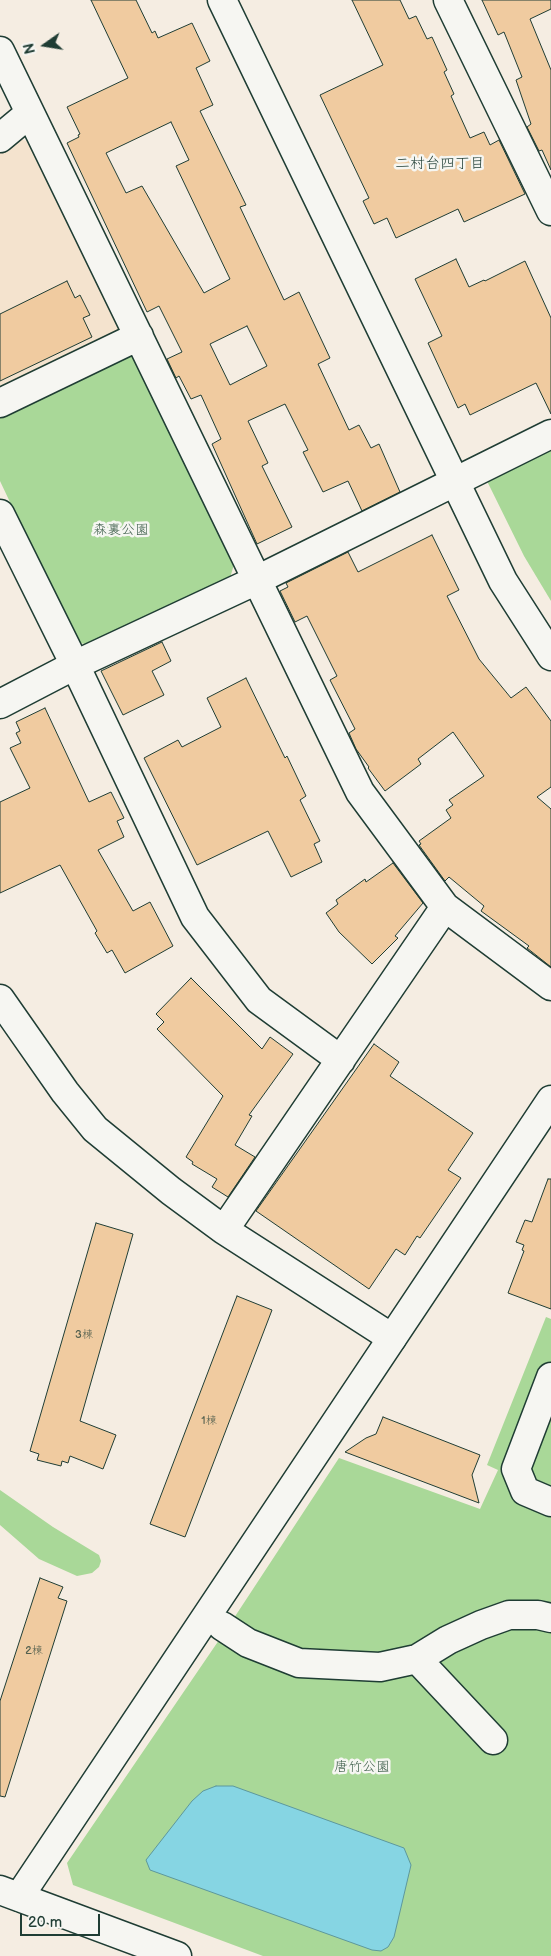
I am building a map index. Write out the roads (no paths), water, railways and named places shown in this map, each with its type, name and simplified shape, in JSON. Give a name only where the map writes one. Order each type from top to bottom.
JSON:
[{"type":"street","points":[[222,0],[503,581],[551,656]]},
{"type":"street","points":[[448,0],[551,211]]},
{"type":"street","points":[[0,51],[360,792],[445,907],[551,986]]},
{"type":"street","points":[[0,138],[30,113]]},
{"type":"street","points":[[0,403],[139,336]]},
{"type":"street","points":[[0,704],[75,665],[257,580],[551,434]]},
{"type":"street","points":[[0,514],[75,665],[195,918],[259,1000],[342,1060]]},
{"type":"street","points":[[224,1230],[445,907]]},
{"type":"street","points":[[0,999],[64,1092],[95,1129],[171,1191],[224,1230],[392,1338]]},
{"type":"street","points":[[177,1956],[10,1893],[392,1338],[551,1100]]},
{"type":"street","points":[[551,1377],[516,1469],[525,1492],[551,1502]]},
{"type":"street","points":[[222,1626],[248,1643],[299,1663],[331,1666],[380,1666],[417,1659],[448,1640],[481,1625],[510,1615],[538,1614],[551,1618]]},
{"type":"street","points":[[417,1659],[494,1740]]},
{"type":"water","points":[[216,1786],[233,1786],[404,1848],[411,1865],[394,1937],[388,1947],[381,1951],[372,1950],[150,1870],[146,1860],[192,1801],[203,1791]]},
{"type":"district","name":"二村台四丁目","points":[[440,164]]},
{"type":"park label","name":"森裏公園","points":[[121,530]]},
{"type":"park label","name":"唐竹公園","points":[[362,1767]]}]
